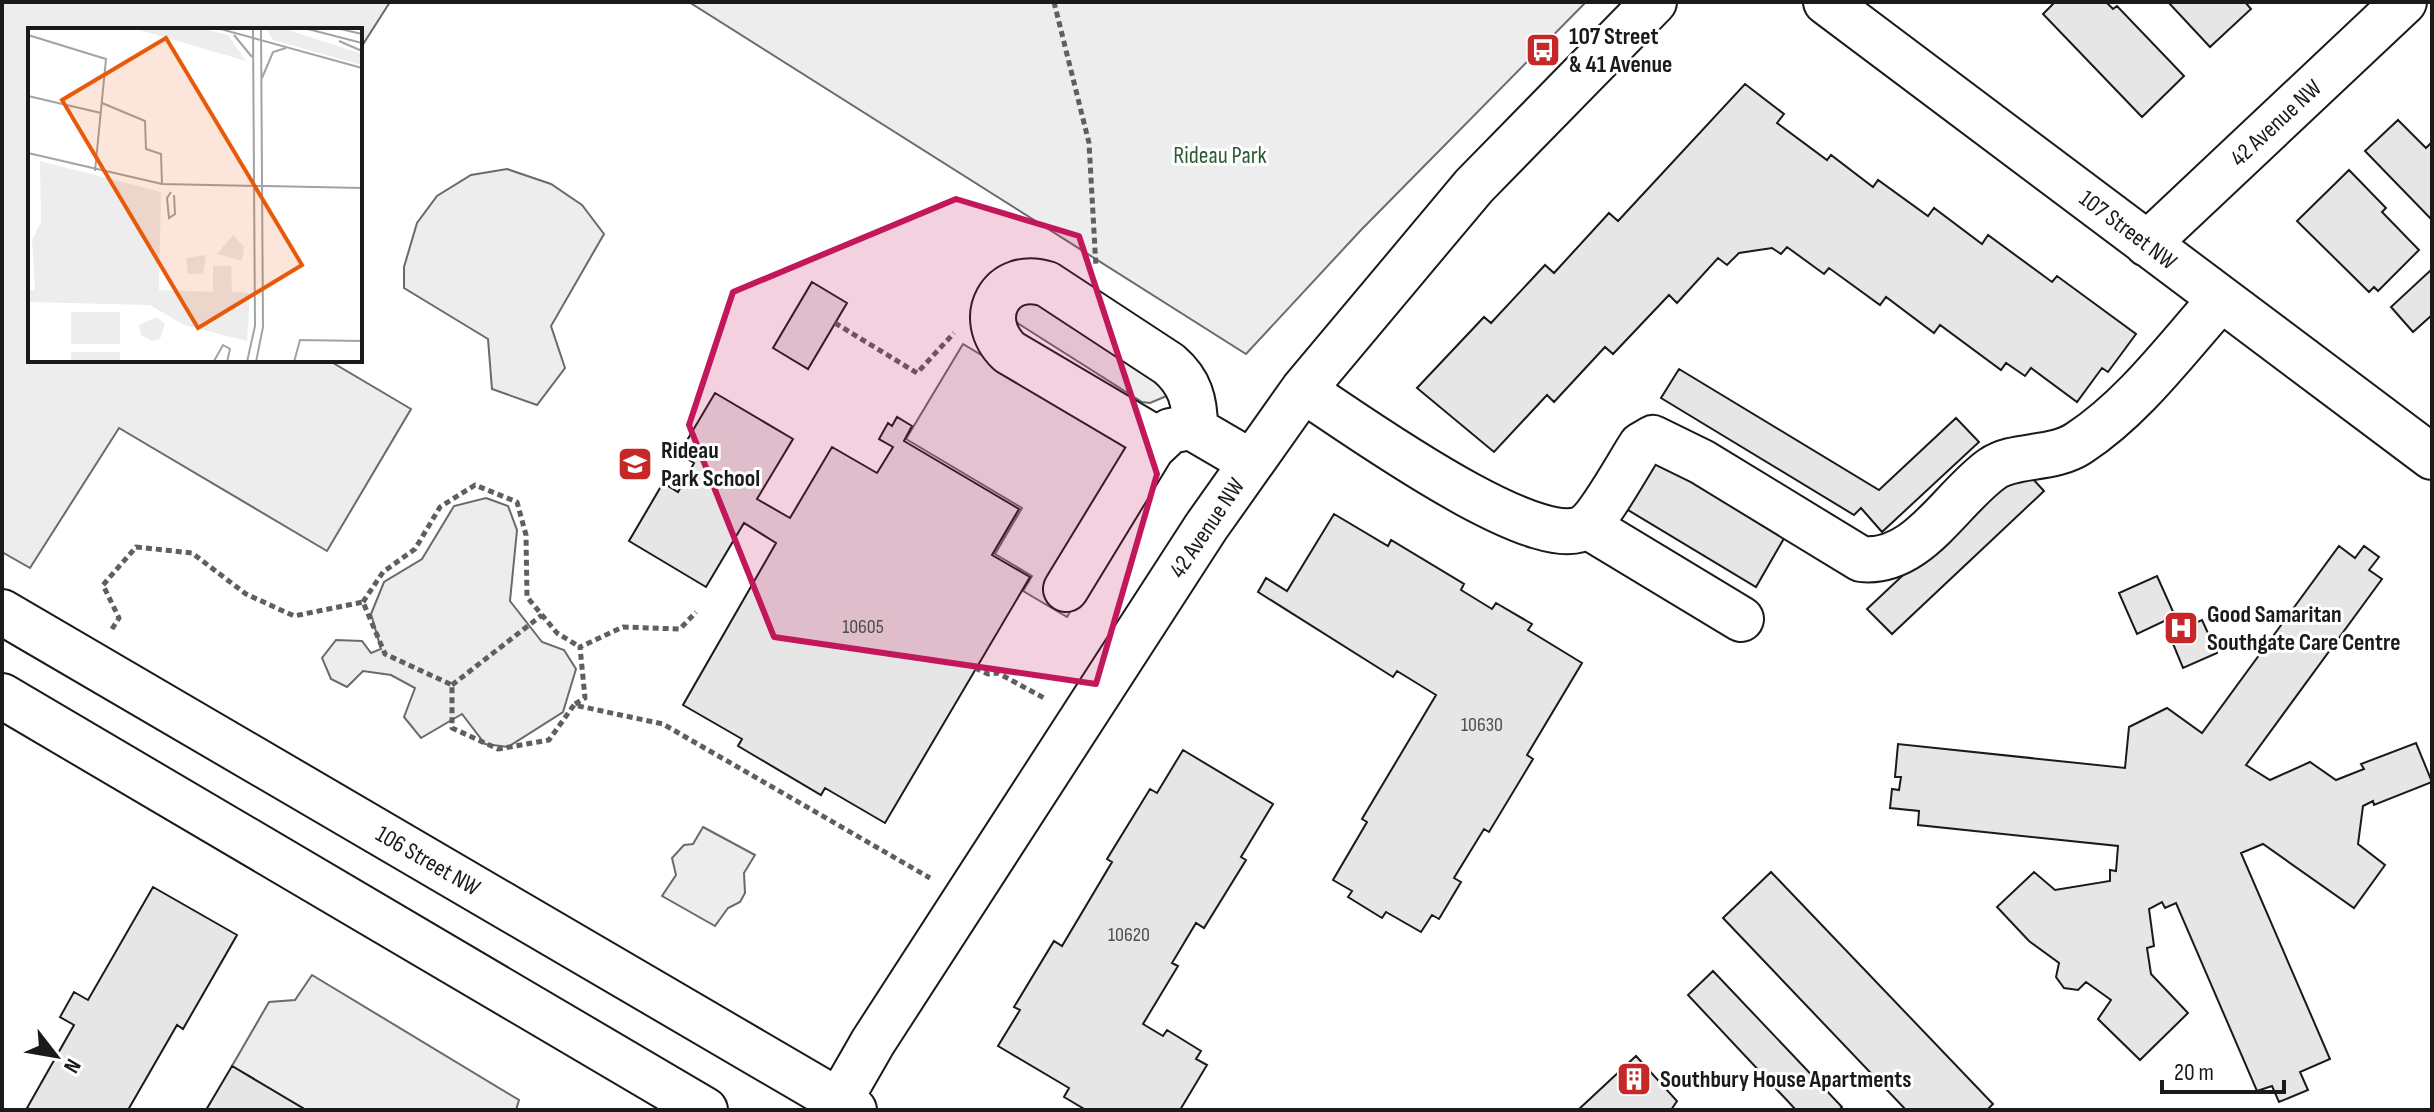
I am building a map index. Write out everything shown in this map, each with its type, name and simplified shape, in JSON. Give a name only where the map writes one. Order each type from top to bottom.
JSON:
[{"type":"street","name":"42 Avenue NW","points":[[842,1107],[890,1016],[1251,462],[1303,390],[1474,186],[1654,2]]},
{"type":"street","name":"107 Street NW","points":[[1826,2],[2432,457]]},
{"type":"street","name":"42 Avenue NW","points":[[2147,244],[2404,2]]},
{"type":"street","points":[[1303,390],[1492,509],[1546,531],[1568,534],[1587,526],[1641,445],[1653,438],[1702,462],[1861,559],[1880,561],[1912,545],[1996,466],[2043,458],[2077,444],[2136,392],[2221,299]]},
{"type":"street","points":[[1066,589],[1177,434],[1251,462]]},
{"type":"street","points":[[1587,526],[1741,619]]},
{"type":"street","name":"106 Street NW","points":[[2,612],[842,1107]]},
{"type":"street","points":[[2,696],[705,1110]]},
{"type":"path","points":[[1054,2],[1089,143],[1097,276]]},
{"type":"path","points":[[835,323],[917,373],[954,332]]},
{"type":"path","points":[[92,666],[119,618],[103,585],[136,547],[192,553],[246,594],[294,616],[363,602],[383,572],[415,549],[440,507],[475,485],[517,502],[526,535],[527,597],[557,633],[580,647]]},
{"type":"path","points":[[363,602],[385,654],[452,685]]},
{"type":"path","points":[[580,647],[623,627],[680,629],[696,612]]},
{"type":"path","points":[[452,685],[542,615]]},
{"type":"path","points":[[452,685],[452,728],[498,749],[549,740],[574,705],[585,698],[580,647]]},
{"type":"path","points":[[975,668],[988,674],[998,673],[1044,699]]},
{"type":"path","points":[[574,705],[663,724],[931,879]]},
{"type":"highlighted area","points":[[956,199],[1079,236],[1157,474],[1096,684],[774,637],[689,425],[733,292]]},
{"type":"shaded area","points":[[2,2],[390,2],[362,46],[362,28],[28,28],[28,362],[331,362],[411,409],[327,551],[119,428],[30,568],[2,552]]},
{"type":"shaded area","name":"Rideau Park","points":[[689,2],[1586,2],[1361,230],[1246,354]]},
{"type":"shaded area","points":[[507,169],[551,184],[582,205],[604,234],[551,326],[565,368],[537,405],[492,389],[488,339],[404,288],[404,267],[417,223],[437,196],[471,175]]},
{"type":"shaded area","points":[[1031,294],[1148,367],[1169,395],[1150,403],[1142,402],[1019,324],[1013,319],[1014,306]]},
{"type":"shaded area","points":[[963,344],[1160,462],[1067,617],[1023,591],[1032,576],[995,554],[1022,508],[906,439]]},
{"type":"shaded area","points":[[486,498],[508,506],[517,530],[510,601],[542,642],[564,650],[576,669],[563,712],[508,747],[485,744],[462,714],[421,738],[404,717],[415,688],[391,675],[363,671],[347,687],[331,679],[322,658],[336,640],[362,641],[371,653],[381,649],[371,614],[384,582],[422,559],[454,506]]},
{"type":"shaded area","points":[[703,827],[755,855],[744,873],[745,893],[740,902],[728,908],[715,926],[662,896],[676,875],[672,858],[684,845],[693,844]]},
{"type":"shaded area","points":[[312,975],[519,1100],[516,1110],[306,1110],[232,1066],[269,1002],[295,1000]]},
{"type":"building","points":[[2055,2],[2106,2],[2113,9],[2117,6],[2184,76],[2142,117],[2043,14]]},
{"type":"building","points":[[2168,2],[2245,2],[2251,9],[2210,47]]},
{"type":"building","points":[[1745,84],[1784,114],[1777,123],[1827,160],[1831,155],[1873,187],[1878,180],[1928,216],[1934,208],[1982,244],[1988,235],[2052,282],[2057,276],[2136,334],[2108,372],[2102,368],[2077,402],[2031,368],[2025,376],[2006,363],[2001,370],[1940,325],[1934,333],[1886,297],[1880,305],[1829,268],[1824,274],[1787,247],[1781,254],[1772,248],[1739,253],[1727,265],[1718,258],[1677,303],[1669,295],[1613,354],[1605,347],[1554,402],[1547,395],[1494,452],[1417,388],[1484,317],[1491,323],[1545,265],[1554,273],[1609,213],[1618,221]]},
{"type":"building","points":[[2398,120],[2426,148],[2432,142],[2432,220],[2365,151]]},
{"type":"building","points":[[2349,170],[2386,208],[2382,212],[2419,250],[2378,291],[2374,287],[2369,292],[2297,221]]},
{"type":"building","points":[[2432,269],[2432,315],[2413,332],[2391,307]]},
{"type":"building","points":[[812,282],[847,303],[808,369],[773,348]]},
{"type":"building","points":[[1679,369],[1879,490],[1956,418],[1979,442],[1882,532],[1861,508],[1854,515],[1661,398]]},
{"type":"building","points":[[715,393],[793,439],[757,499],[790,518],[832,447],[877,473],[893,447],[879,439],[888,423],[892,426],[897,417],[912,426],[904,441],[1019,509],[992,555],[1030,577],[885,823],[825,788],[821,795],[738,746],[742,739],[683,705],[776,543],[744,523],[706,587],[629,541],[663,483],[678,492],[694,463],[679,454]]},
{"type":"building","points":[[1653,445],[1790,528],[1756,587],[1618,504]]},
{"type":"building","points":[[2020,465],[2044,491],[1892,634],[1867,609]]},
{"type":"building","points":[[1334,514],[1388,546],[1391,540],[1464,584],[1461,590],[1492,609],[1496,603],[1532,624],[1528,630],[1582,663],[1527,755],[1533,759],[1489,832],[1484,829],[1454,878],[1461,882],[1439,919],[1432,915],[1421,932],[1386,912],[1382,918],[1348,897],[1352,891],[1333,880],[1367,822],[1362,819],[1436,695],[1397,671],[1393,677],[1258,592],[1266,578],[1287,591]]},
{"type":"building","points":[[2339,546],[2355,558],[2364,546],[2379,557],[2369,570],[2382,579],[2246,765],[2270,780],[2310,762],[2336,780],[2364,769],[2361,764],[2416,743],[2432,782],[2374,805],[2373,801],[2363,806],[2358,844],[2385,865],[2354,908],[2263,844],[2241,853],[2330,1059],[2300,1072],[2308,1090],[2279,1102],[2272,1086],[2257,1091],[2176,903],[2165,908],[2162,902],[2149,909],[2154,946],[2147,948],[2151,974],[2188,1013],[2140,1060],[2098,1019],[2111,1000],[2086,982],[2078,990],[2064,988],[2056,977],[2059,963],[2029,941],[1997,907],[2034,872],[2055,890],[2110,881],[2110,870],[2116,871],[2118,846],[1918,825],[1919,811],[1890,808],[1892,789],[1899,790],[1901,777],[1895,777],[1898,744],[2125,768],[2129,727],[2167,708],[2202,733]]},
{"type":"building","points":[[2157,576],[2175,616],[2137,634],[2119,593]]},
{"type":"building","points":[[2202,620],[2217,653],[2183,668],[2169,634]]},
{"type":"building","points":[[1183,750],[1273,804],[1241,857],[1246,860],[1204,928],[1196,923],[1172,963],[1178,966],[1143,1024],[1163,1036],[1167,1030],[1201,1051],[1196,1059],[1207,1065],[1180,1110],[1086,1110],[1064,1097],[1069,1088],[998,1046],[1020,1010],[1014,1007],[1054,941],[1062,946],[1112,862],[1107,859],[1150,789],[1157,793]]},
{"type":"building","points":[[1771,872],[1993,1104],[1987,1110],[1906,1110],[1723,918]]},
{"type":"building","points":[[153,887],[237,935],[183,1029],[177,1025],[128,1110],[27,1108],[74,1025],[60,1017],[74,992],[88,1000]]},
{"type":"building","points":[[1713,971],[1842,1107],[1839,1110],[1796,1110],[1688,995]]},
{"type":"building","name":"Southbury House Apartments","points":[[1636,1056],[1677,1101],[1671,1110],[1578,1110]]},
{"type":"building","points":[[232,1066],[306,1110],[206,1110]]},
{"type":"place","name":"107 Street & 41 Avenue","points":[[1543,50]]},
{"type":"place","name":"Rideau Park School","points":[[635,464]]},
{"type":"place","name":"Good Samaritan Southgate Care Centre","points":[[2181,628]]},
{"type":"place","name":"Southbury House Apartments","points":[[1634,1079]]}]
